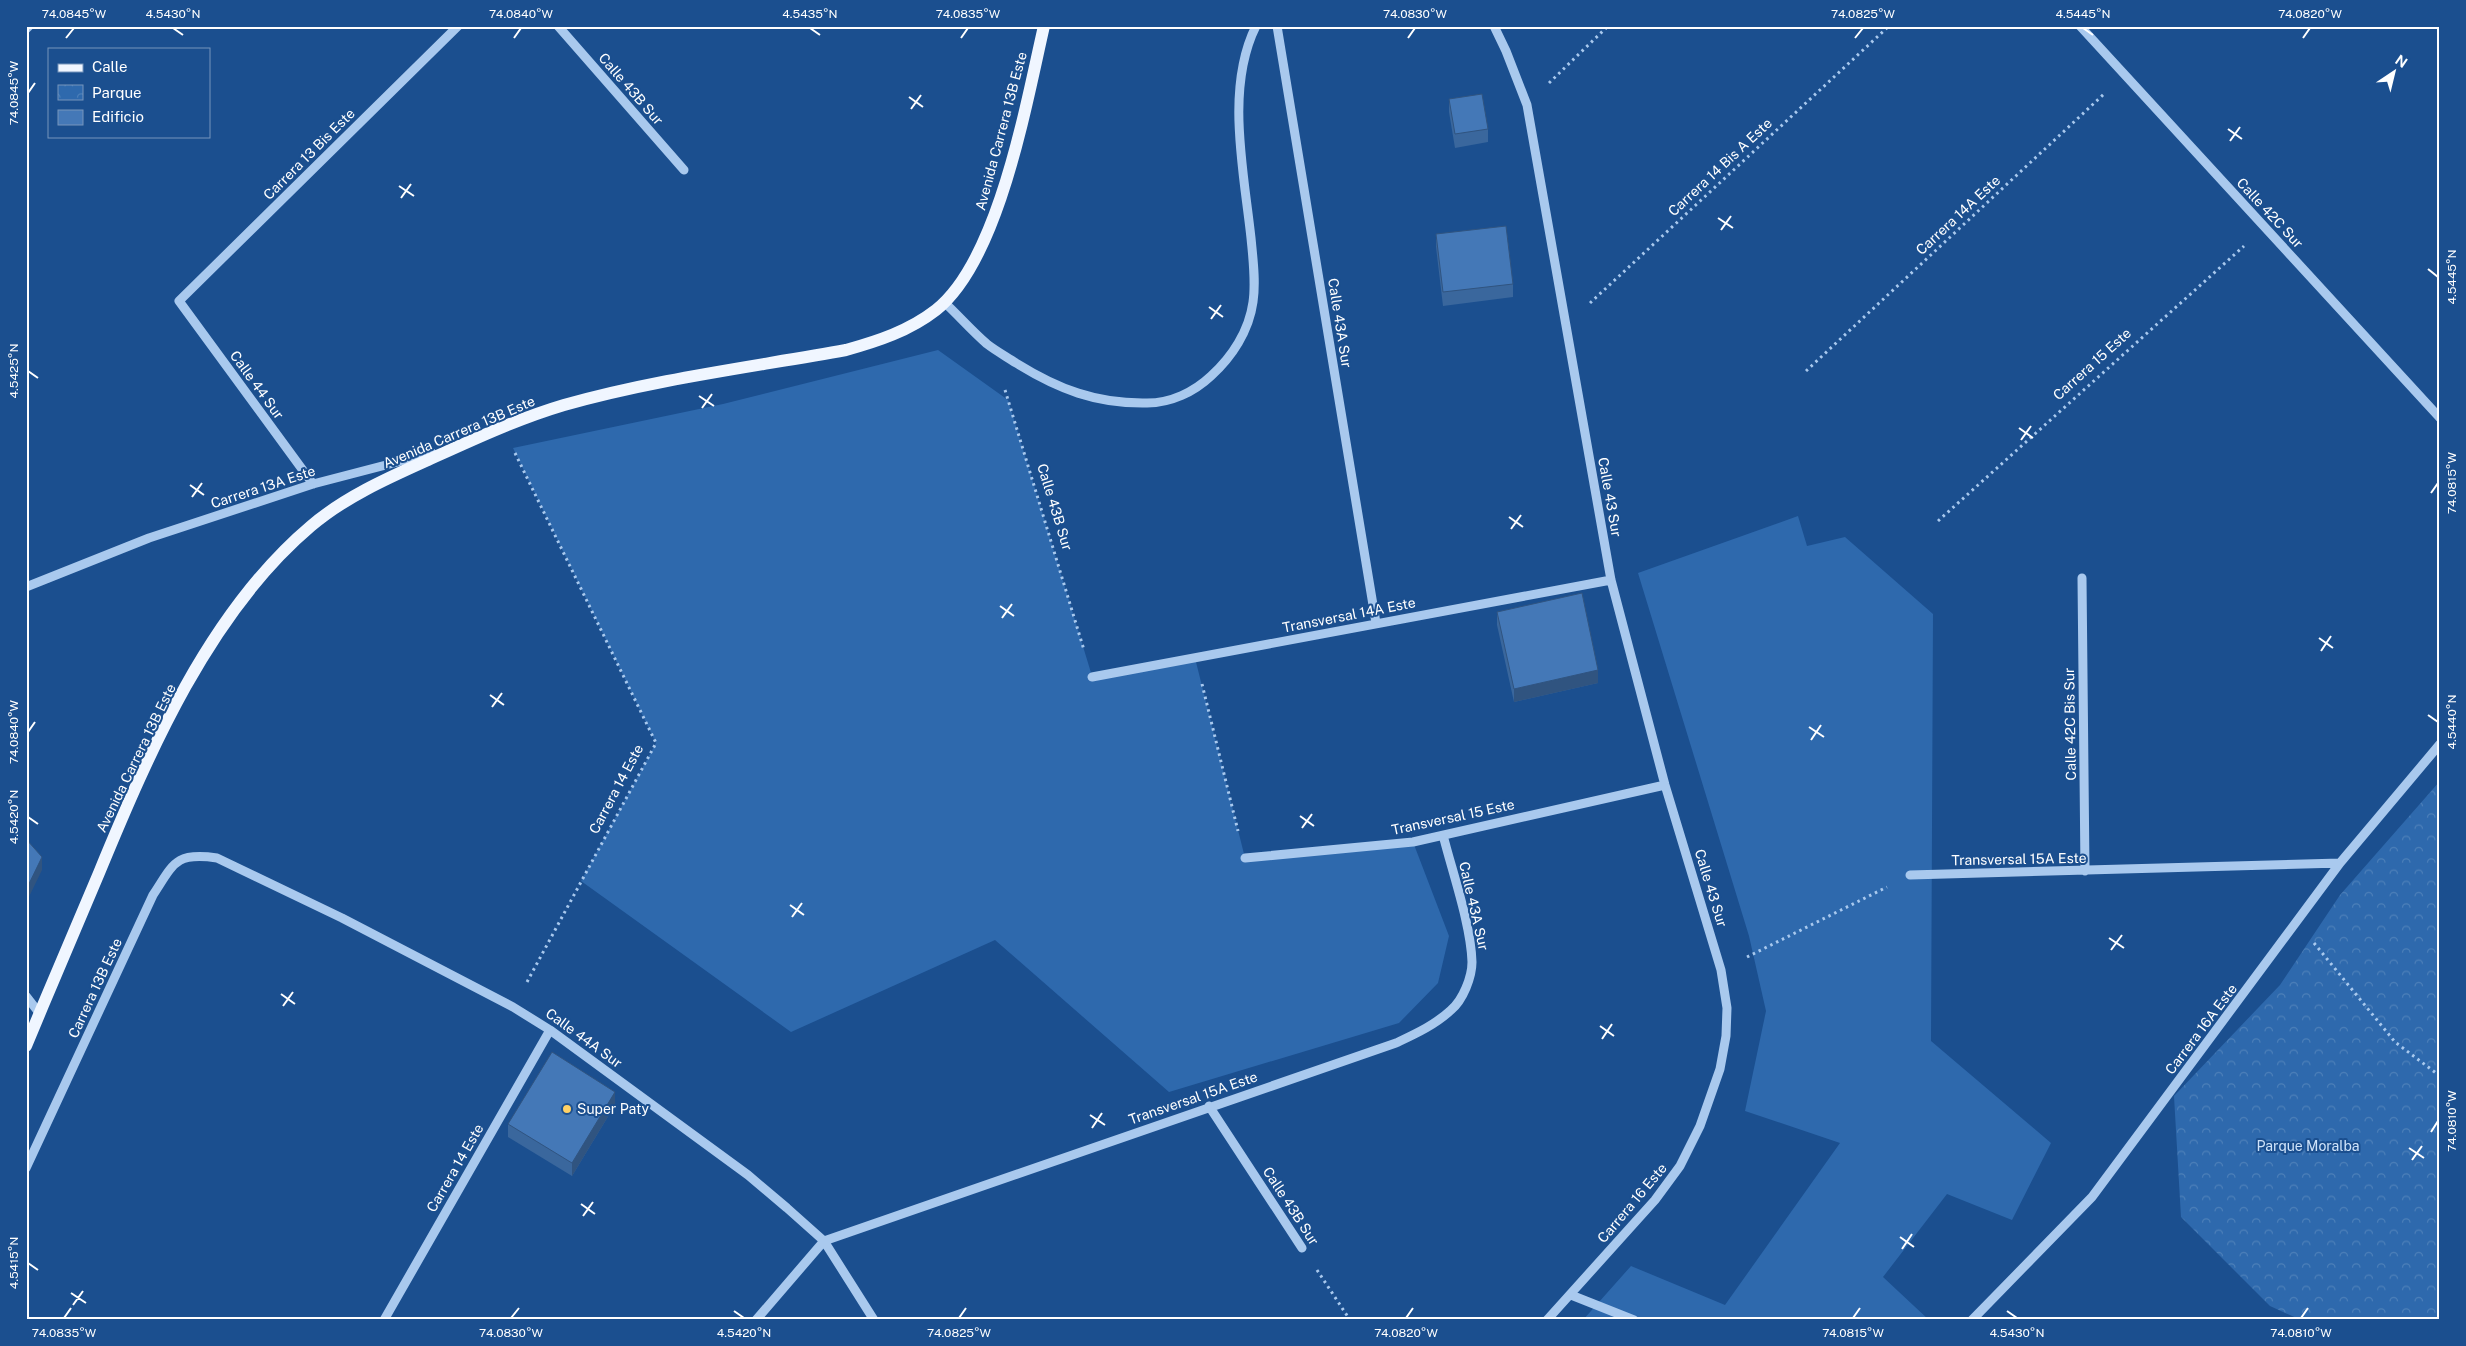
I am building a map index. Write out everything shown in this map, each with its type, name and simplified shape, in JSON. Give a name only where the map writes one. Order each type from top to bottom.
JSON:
[{"type":"main road","name":"Avenida Carrera 13B Este","points":[[26,1046],[138,783],[166,725],[231,615],[266,571],[312,526],[356,495],[502,427],[563,406],[621,391],[846,350],[906,330],[937,309],[964,278],[980,250],[994,215],[1024,114],[1044,26]]},
{"type":"street","points":[[26,29],[29,26]]},
{"type":"street","name":"Carrera 13 Bis Este","points":[[179,301],[458,26]]},
{"type":"street","name":"Calle 43B Sur","points":[[558,26],[684,170]]},
{"type":"street","points":[[944,302],[989,346],[1061,389],[1093,398],[1128,404],[1163,403],[1200,387],[1228,361],[1245,331],[1253,302],[1254,267],[1238,111],[1242,74],[1250,39],[1256,26]]},
{"type":"street","name":"Calle 43A Sur","points":[[1277,26],[1376,624]]},
{"type":"street","name":"Calle 43 Sur","points":[[1494,26],[1506,51],[1526,105],[1611,580],[1665,785],[1721,970]]},
{"type":"street","name":"Calle 42C Sur","points":[[2080,26],[2440,418]]},
{"type":"street","name":"Calle 44 Sur","points":[[179,301],[313,484]]},
{"type":"street","name":"Carrera 13A Este","points":[[26,587],[131,544],[313,484],[456,447]]},
{"type":"street","name":"Calle 42C Bis Sur","points":[[2082,578],[2085,871]]},
{"type":"street","name":"Transversal 14A Este","points":[[1092,676],[1611,580]]},
{"type":"street","name":"Carrera 16A Este","points":[[1972,1320],[2092,1197],[2340,863],[2440,744]]},
{"type":"street","name":"Transversal 15 Este","points":[[1244,858],[1413,842],[1665,785]]},
{"type":"street","name":"Calle 43A Sur","points":[[1443,835],[1470,942],[1472,964],[1465,988],[1453,1009]]},
{"type":"street","name":"Carrera 13B Este","points":[[26,1168],[153,895],[176,862],[195,855],[217,858]]},
{"type":"street","name":"Calle 44A Sur","points":[[217,858],[342,918],[513,1006],[550,1030],[748,1175],[824,1241],[874,1320]]},
{"type":"street","name":"Transversal 15A Este","points":[[1910,875],[2340,863]]},
{"type":"street","name":"Carrera 16 Este","points":[[1547,1320],[1655,1200],[1680,1166],[1700,1126],[1718,1076],[1726,1036],[1727,1008],[1721,970]]},
{"type":"street","points":[[26,996],[40,1014]]},
{"type":"street","name":"Transversal 15A Este","points":[[824,1241],[1209,1106],[1396,1043],[1427,1028],[1453,1009]]},
{"type":"street","name":"Carrera 14 Este","points":[[384,1320],[550,1030]]},
{"type":"street","name":"Calle 43B Sur","points":[[1209,1106],[1302,1248]]},
{"type":"street","points":[[756,1320],[824,1241]]},
{"type":"street","points":[[1571,1295],[1634,1320]]},
{"type":"path","points":[[1526,105],[1608,26]]},
{"type":"path","name":"Carrera 14 Bis A Este","points":[[1566,325],[1889,26]]},
{"type":"path","name":"Carrera 14A Este","points":[[1806,371],[2125,75]]},
{"type":"path","name":"Carrera 15 Este","points":[[1938,521],[2265,227]]},
{"type":"path","name":"Calle 43B Sur","points":[[989,346],[1011,409],[1092,676]]},
{"type":"path","name":"Carrera 14 Este","points":[[502,427],[656,743],[513,1006]]},
{"type":"path","points":[[1195,658],[1244,858]]},
{"type":"path","points":[[1721,970],[1910,875]]},
{"type":"path","points":[[2296,923],[2358,995],[2395,1042],[2440,1076]]},
{"type":"path","name":"Calle 43B Sur","points":[[1302,1248],[1350,1320]]},
{"type":"green space","points":[[938,350],[1008,400],[1092,676],[1195,658],[1245,858],[1413,842],[1449,936],[1438,983],[1399,1023],[1169,1092],[995,940],[791,1032],[581,881],[656,743],[513,448],[723,404]]},
{"type":"green space","points":[[1798,516],[1807,546],[1845,537],[1933,614],[1931,1041],[2051,1143],[2012,1220],[1947,1194],[1883,1277],[1929,1320],[1583,1320],[1631,1266],[1725,1305],[1840,1143],[1745,1111],[1766,1011],[1749,936],[1638,573]]},
{"type":"green space","name":"Parque Moralba","points":[[2440,781],[2440,1320],[2301,1320],[2270,1306],[2181,1217],[2174,1096],[2280,985],[2340,895]]},
{"type":"building","points":[[1482,94],[1488,129],[1455,134],[1449,99]]},
{"type":"building","points":[[1506,226],[1513,284],[1443,292],[1436,234]]},
{"type":"building","points":[[1582,593],[1598,670],[1514,689],[1497,612]]},
{"type":"building","points":[[26,839],[42,857],[26,890]]},
{"type":"building","points":[[552,1052],[615,1092],[572,1163],[508,1124]]},
{"type":"place","name":"Super Paty","points":[[567,1109]]}]
